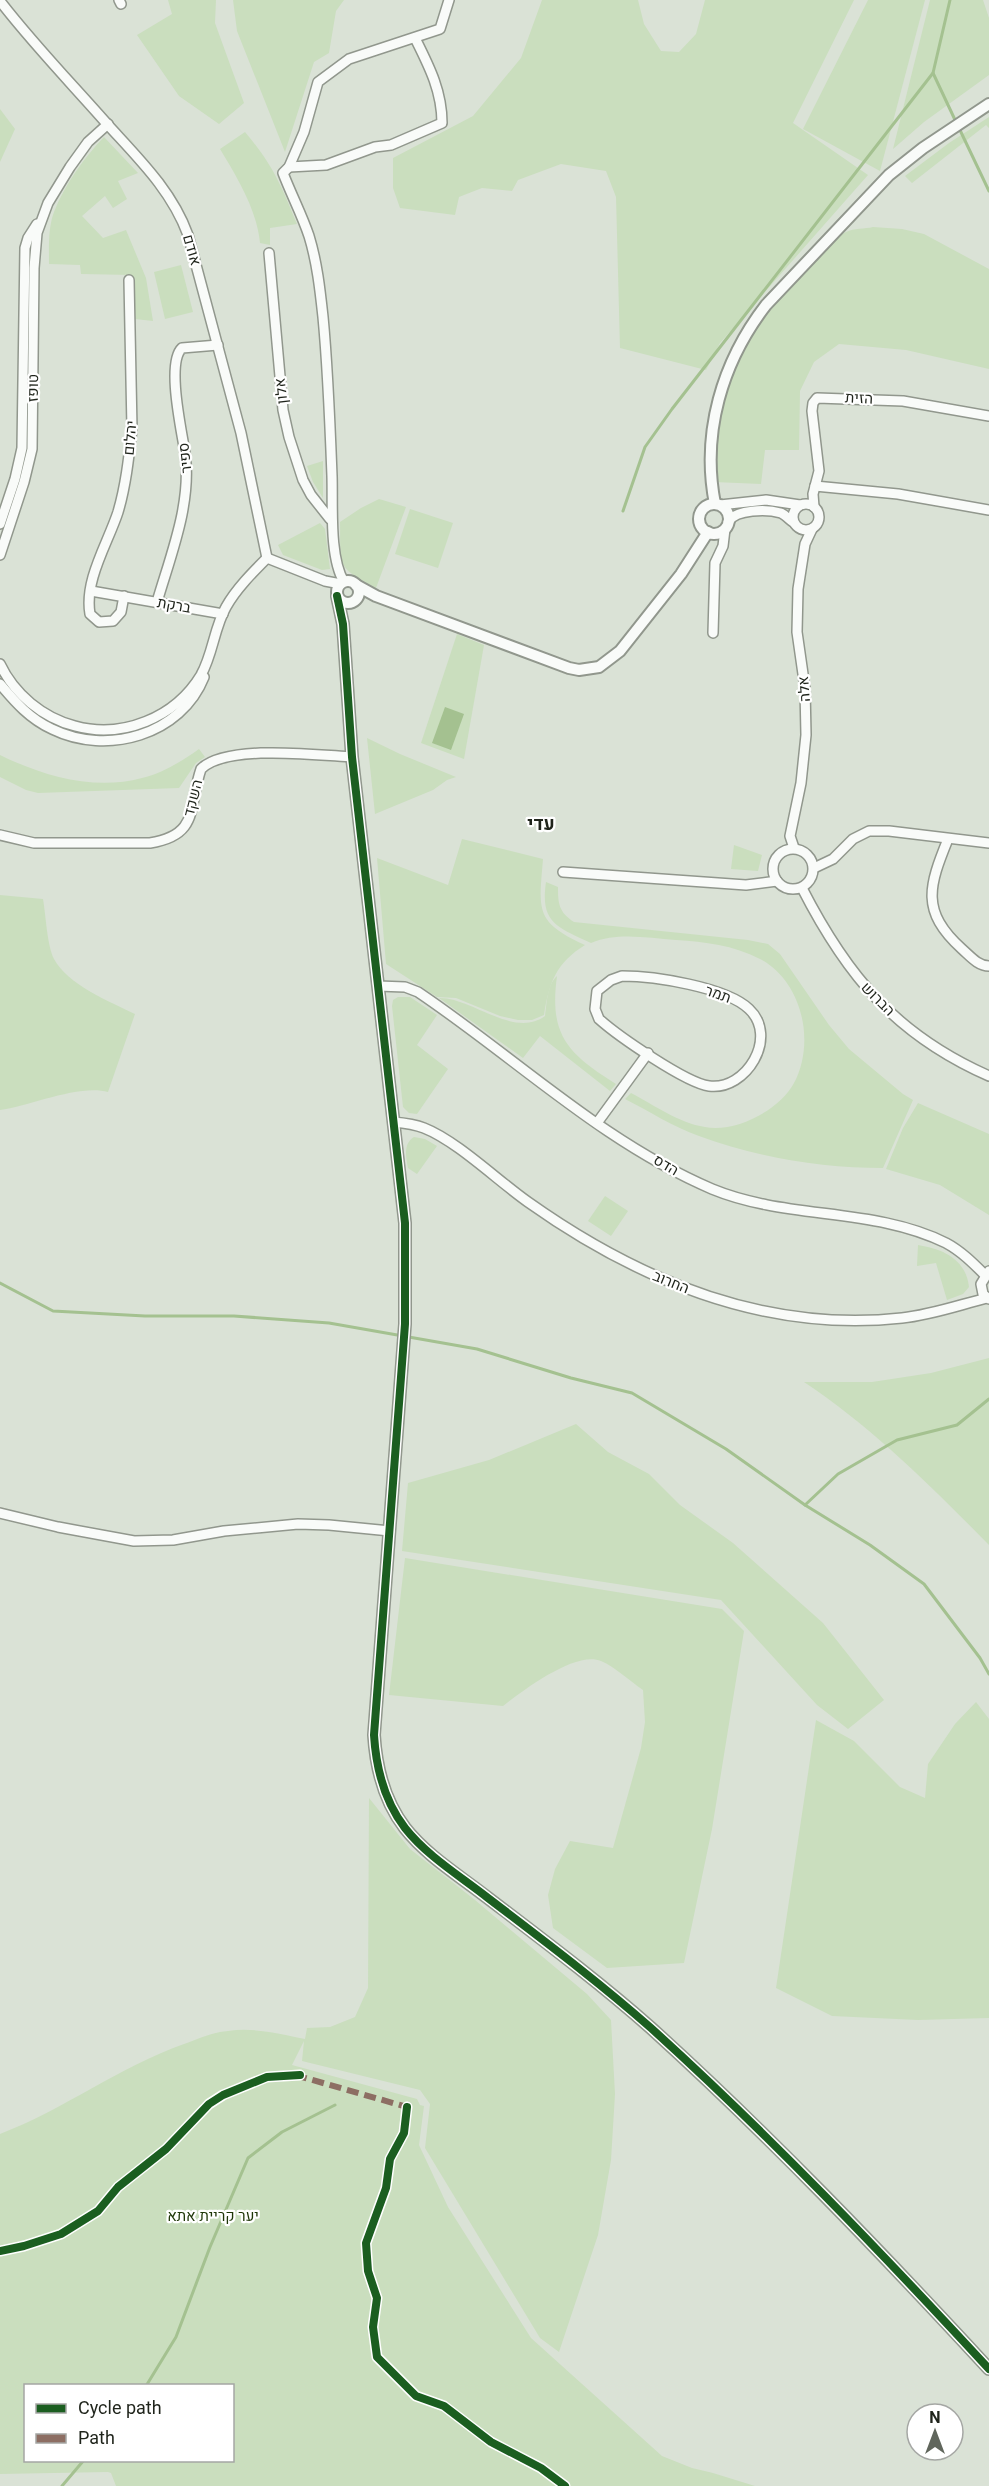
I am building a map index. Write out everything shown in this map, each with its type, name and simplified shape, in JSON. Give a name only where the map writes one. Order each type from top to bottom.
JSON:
[{"type":"street","points":[[376,596],[364,596],[343,602],[343,588],[337,570],[334,529],[330,519],[332,479],[321,298],[308,233],[283,173],[289,167],[304,132],[318,82],[349,59],[440,29],[449,0]]},
{"type":"street","name":"אודם","points":[[0,1],[24,32],[163,187],[181,216],[218,345],[250,470],[267,558]]},
{"type":"street","points":[[289,167],[326,165],[375,147],[391,144],[442,123],[442,102],[434,75],[415,38]]},
{"type":"street","points":[[713,633],[715,563],[723,546],[727,512],[717,504],[709,476],[714,420],[729,368],[752,324],[766,305],[889,175],[923,148],[989,104]]},
{"type":"street","name":"טופז","points":[[0,555],[24,482],[32,449],[34,268],[37,233],[58,184],[78,154],[108,124]]},
{"type":"street","name":"טופז","points":[[0,524],[15,479],[22,447],[25,248],[28,238],[42,218]]},
{"type":"street","name":"אלון","points":[[269,253],[283,410],[303,480],[311,495],[330,519]]},
{"type":"street","name":"יהלום","points":[[124,596],[121,612],[113,621],[99,622],[90,614],[91,591],[118,510],[132,429],[129,280]]},
{"type":"street","name":"ספיר","points":[[157,602],[187,491],[186,456],[175,381],[177,356],[182,348],[218,345]]},
{"type":"street","name":"הזית","points":[[814,507],[813,494],[819,471],[812,411],[813,403],[817,398],[903,401],[989,416]]},
{"type":"street","points":[[815,486],[898,494],[989,510]]},
{"type":"street","points":[[766,500],[800,505],[807,504],[814,507],[819,519],[812,529],[803,530],[784,514],[741,513],[732,517],[727,525],[717,533],[708,532],[701,526],[699,517],[702,509],[717,504],[766,500]]},
{"type":"street","points":[[793,522],[794,511],[800,505]]},
{"type":"street","name":"אלה","points":[[794,848],[790,836],[801,783],[806,727],[805,688],[796,611],[805,544],[812,529]]},
{"type":"street","points":[[343,588],[376,596],[568,668],[590,670],[599,667],[620,651],[681,574],[708,532]]},
{"type":"street","points":[[0,684],[24,711],[52,729],[81,738],[130,738],[160,726],[185,710],[200,688],[226,607],[267,558],[358,592],[345,612],[343,624]]},
{"type":"street","points":[[343,588],[343,624],[352,758],[405,1223],[405,1324],[374,1735],[376,1761],[392,1809],[406,1829],[431,1853],[585,1972],[651,2028],[780,2152],[989,2369]]},
{"type":"street","points":[[91,591],[124,596]]},
{"type":"street","name":"ברקת","points":[[124,596],[223,614]]},
{"type":"street","points":[[0,664],[19,691],[43,713],[56,720],[83,728],[114,729],[143,723],[167,710],[190,690],[201,676],[208,660]]},
{"type":"street","name":"השקד","points":[[0,835],[34,843],[164,841],[179,834],[187,824],[201,769],[218,758],[271,753],[352,758]]},
{"type":"street","points":[[814,868],[833,859],[853,839],[870,831],[889,831],[989,843]]},
{"type":"street","points":[[948,839],[933,876],[931,892],[935,913],[938,922],[956,944],[975,962],[989,966]]},
{"type":"street","points":[[563,872],[746,885],[777,881],[788,888],[802,888],[810,881],[814,868],[807,854],[794,848],[787,849],[774,861],[773,868],[777,881]]},
{"type":"street","name":"הברוש","points":[[802,888],[825,932],[861,984],[880,1004],[927,1042],[989,1076]]},
{"type":"street","name":"תמר","points":[[622,976],[634,976],[717,991],[743,1004],[752,1011],[757,1020],[760,1047],[754,1062],[735,1081],[723,1085],[698,1084],[648,1053],[599,1019],[595,1009],[597,991],[611,980],[622,976]]},
{"type":"street","name":"הדס","points":[[378,986],[405,987],[418,992],[561,1100],[682,1175],[713,1189],[775,1208],[865,1220],[928,1236],[947,1244],[987,1273]]},
{"type":"street","points":[[597,1123],[648,1053]]},
{"type":"street","name":"החרוב","points":[[393,1122],[418,1126],[435,1133],[528,1202],[594,1245],[634,1267],[734,1305],[770,1314],[807,1319],[867,1320],[931,1313],[988,1298]]},
{"type":"street","points":[[987,1273],[981,1284],[988,1298]]},
{"type":"street","points":[[0,1513],[58,1527],[134,1541],[173,1540],[224,1531],[298,1524],[390,1532]]},
{"type":"green space","points":[[168,0],[216,0],[215,23],[244,103],[219,124],[179,96],[137,35],[172,14]]},
{"type":"green space","points":[[233,0],[344,0],[336,11],[329,53],[314,62],[285,152],[237,31]]},
{"type":"green space","points":[[542,0],[638,0],[644,24],[661,51],[679,52],[696,34],[705,0],[854,0],[793,123],[868,175],[720,343],[706,370],[620,348],[616,197],[606,171],[561,164],[518,180],[512,191],[482,188],[459,197],[455,215],[400,208],[393,188],[393,158],[473,116],[521,58]]},
{"type":"green space","points":[[868,0],[925,0],[880,171],[803,129]]},
{"type":"green space","points":[[930,0],[983,0],[989,18],[989,75],[924,122],[893,149]]},
{"type":"green space","points":[[0,109],[15,129],[0,162]]},
{"type":"green space","points":[[989,117],[989,128],[986,125],[912,183],[905,176],[949,143]]},
{"type":"green space","points":[[245,132],[276,176],[297,224],[270,228],[270,245],[260,243],[251,206],[220,149]]},
{"type":"green space","points":[[104,137],[138,173],[118,181],[127,199],[113,208],[105,196],[82,216],[103,238],[126,230],[146,278],[153,321],[135,319],[132,275],[81,274],[80,265],[49,264],[49,237],[58,202],[76,172]]},
{"type":"green space","points":[[873,227],[902,229],[924,234],[989,269],[989,369],[906,350],[839,344],[814,362],[800,391],[799,450],[765,450],[761,484],[714,482],[720,419],[726,392],[747,344],[781,298],[830,244],[841,234]]},
{"type":"green space","points":[[181,265],[193,312],[165,319],[154,272]]},
{"type":"green space","points":[[323,461],[323,498],[307,466]]},
{"type":"green space","points":[[379,499],[406,507],[376,588],[353,575],[343,564],[340,548],[340,522]]},
{"type":"green space","points":[[410,509],[453,523],[438,568],[395,554]]},
{"type":"green space","points":[[320,523],[325,529],[330,569],[322,570],[283,555],[278,545]]},
{"type":"green space","points":[[457,634],[484,645],[464,759],[421,743]]},
{"type":"green space","points":[[367,738],[456,777],[447,780],[433,790],[375,814]]},
{"type":"green space","points":[[199,749],[205,757],[196,763],[179,788],[38,793],[26,790],[0,777],[0,755],[16,763],[69,779],[87,782],[124,782],[157,773]]},
{"type":"green space","points":[[462,839],[543,859],[541,903],[543,912],[556,929],[585,945],[567,959],[556,975],[548,993],[544,1015],[532,1020],[518,1020],[500,1016],[456,998],[437,997],[386,964],[377,858],[448,885]]},
{"type":"green space","points":[[734,845],[762,855],[758,871],[731,869]]},
{"type":"green space","points":[[546,882],[558,887],[560,907],[565,915],[574,922],[748,940],[768,944],[780,954],[829,1025],[849,1049],[913,1100],[883,1168],[837,1166],[789,1160],[743,1150],[670,1124],[625,1099],[631,1093],[676,1118],[695,1125],[717,1128],[743,1123],[768,1110],[787,1093],[801,1067],[804,1032],[795,997],[786,982],[774,969],[750,954],[729,947],[633,937],[612,938],[591,943],[554,922],[546,907]]},
{"type":"green space","points":[[0,895],[43,899],[50,946],[60,968],[90,991],[135,1014],[108,1092],[96,1090],[69,1093],[0,1110]]},
{"type":"green space","points":[[557,976],[555,996],[559,1028],[574,1052],[616,1084],[610,1091],[540,1036],[523,1058],[439,998],[451,999],[506,1020],[520,1023],[533,1022],[545,1016],[549,989]]},
{"type":"green space","points":[[398,997],[410,997],[437,1015],[417,1045],[448,1069],[417,1114],[409,1113],[403,1107],[392,1006],[393,1000]]},
{"type":"green space","points":[[918,1103],[989,1134],[989,1215],[940,1185],[886,1169],[903,1128]]},
{"type":"green space","points":[[414,1137],[425,1139],[437,1146],[417,1174],[408,1168],[406,1155],[408,1143]]},
{"type":"green space","points":[[605,1196],[628,1211],[611,1236],[588,1221]]},
{"type":"green space","points":[[918,1245],[936,1249],[958,1262],[967,1277],[969,1287],[963,1294],[947,1300],[936,1263],[917,1266]]},
{"type":"green space","points":[[989,1358],[989,1545],[878,1438],[804,1382],[872,1382],[931,1373]]},
{"type":"green space","points":[[576,1424],[608,1452],[649,1474],[680,1505],[733,1543],[823,1623],[884,1700],[848,1729],[817,1705],[721,1600],[402,1551],[408,1483],[489,1460]]},
{"type":"green space","points":[[405,1558],[722,1609],[744,1631],[712,1829],[684,1963],[607,1968],[553,1928],[548,1895],[555,1869],[570,1841],[613,1848],[641,1748],[645,1722],[643,1690],[617,1670],[601,1661],[590,1659],[564,1666],[503,1706],[389,1695]]},
{"type":"green space","points":[[976,1702],[989,1719],[989,2018],[918,2020],[832,2016],[776,1988],[816,1720],[854,1741],[900,1787],[925,1798],[928,1764],[955,1724]]},
{"type":"green space","name":"יער קריית אתא","points":[[369,1798],[410,1849],[587,1994],[611,2020],[615,2094],[611,2160],[598,2235],[559,2352],[540,2338],[425,2148],[430,2104],[420,2090],[302,2061],[304,2041],[292,2065],[417,2099],[420,2105],[424,2106],[419,2145],[448,2207],[531,2338],[662,2456],[692,2468],[755,2486],[116,2486],[111,2473],[108,2472],[0,2474],[0,2134],[47,2113],[160,2053],[211,2034],[247,2030],[305,2039],[307,2028],[330,2027],[355,2017],[368,1988]]},
{"type":"shaded area","points":[[445,707],[464,714],[451,750],[432,743]]},
{"type":"waterway","points":[[623,511],[645,447],[933,73],[950,0]]},
{"type":"waterway","points":[[933,73],[956,122]]},
{"type":"waterway","points":[[959,128],[989,191]]},
{"type":"waterway","points":[[0,1283],[53,1311],[145,1316],[234,1316],[329,1323],[477,1349],[571,1378],[632,1393],[726,1449],[805,1505],[870,1545],[924,1584],[980,1658],[989,1674]]},
{"type":"waterway","points":[[805,1505],[838,1474],[897,1440],[957,1425],[989,1399]]},
{"type":"waterway","points":[[147,2384],[176,2337],[210,2247],[248,2158],[282,2132],[335,2105]]},
{"type":"waterway","points":[[62,2486],[82,2462]]},
{"type":"marked path","points":[[295,2075],[407,2107],[408,2110]]},
{"type":"cycle path","points":[[337,596],[343,624],[352,757],[405,1223],[405,1324],[374,1735],[379,1772],[387,1796],[398,1818],[423,1848],[611,1994],[695,2069],[824,2195],[989,2369]]},
{"type":"cycle path","points":[[0,2251],[61,2234],[98,2211],[118,2187],[166,2149],[209,2104],[223,2095],[267,2077],[300,2075]]},
{"type":"cycle path","points":[[407,2107],[404,2133],[390,2159],[386,2188],[366,2243],[368,2271],[377,2298],[373,2327],[377,2357],[416,2396],[444,2406],[491,2442],[541,2468],[565,2486]]},
{"type":"district","name":"עדי","points":[[541,824]]}]
